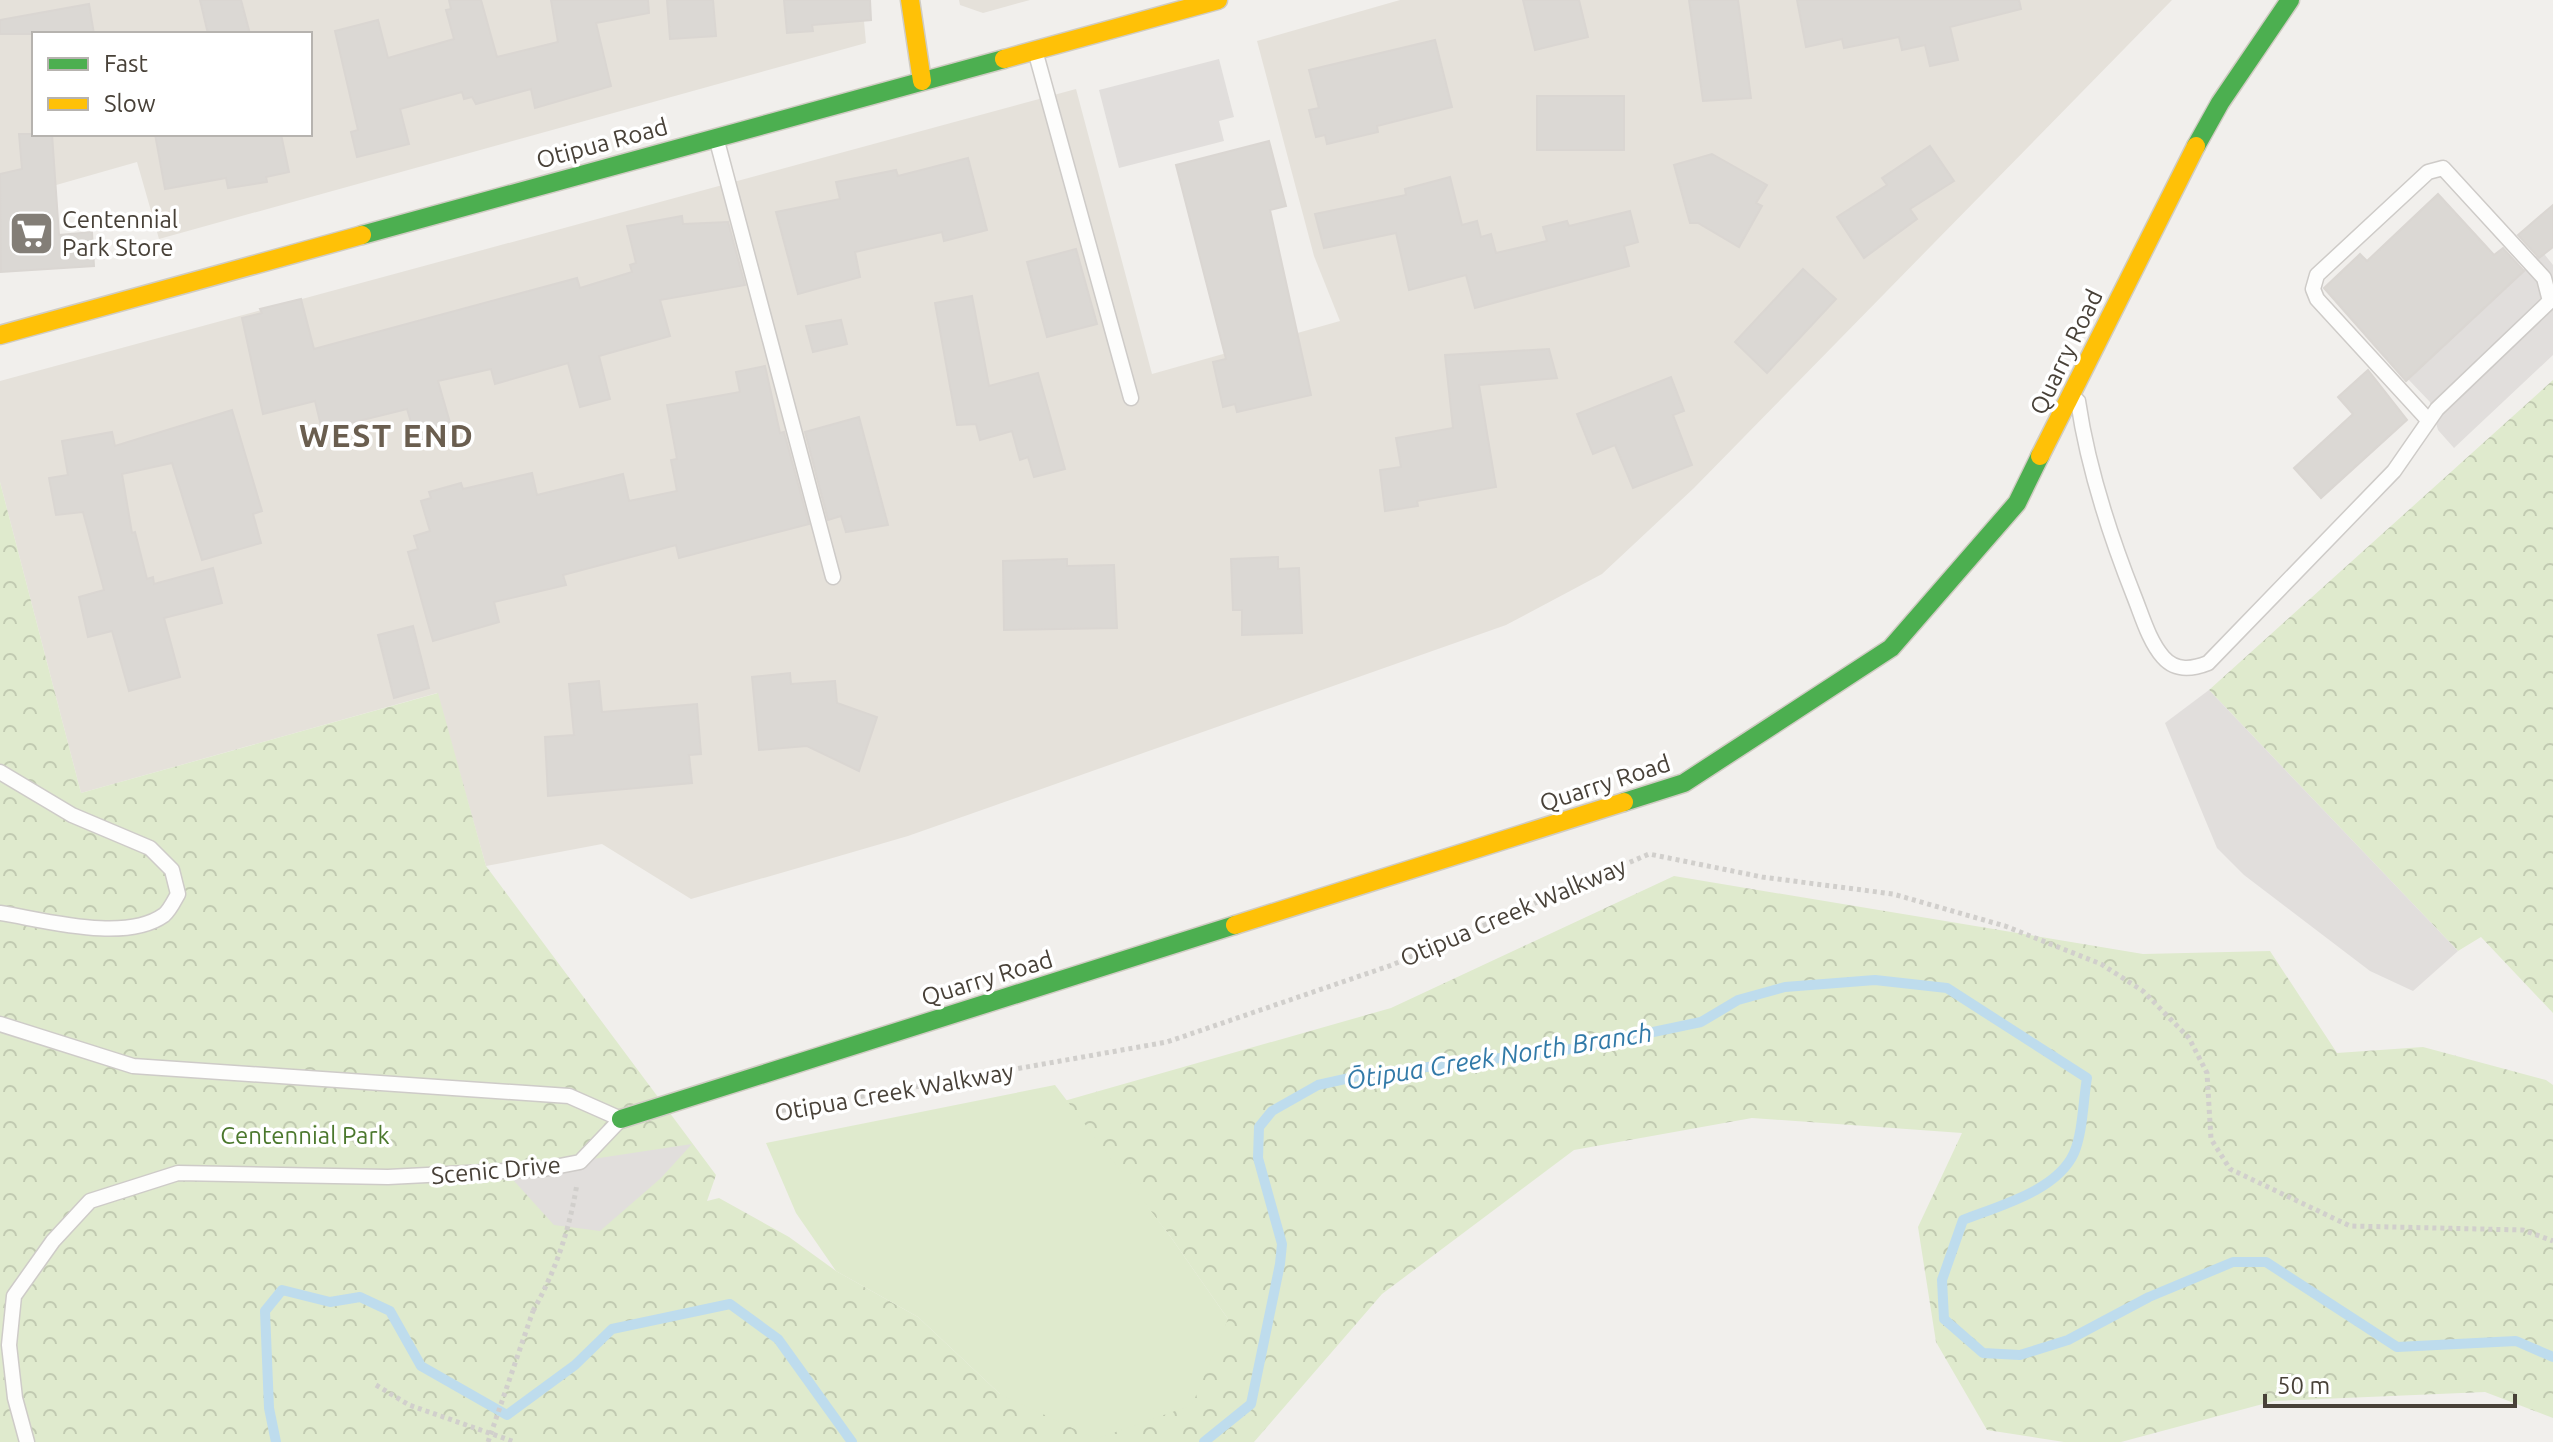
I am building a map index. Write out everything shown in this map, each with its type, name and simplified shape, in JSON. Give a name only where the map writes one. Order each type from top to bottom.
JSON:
[{"type":"street","points":[[910,0],[922,81]]},
{"type":"street","name":"Otipua Road","points":[[0,335],[1218,0]]},
{"type":"street","name":"Quarry Road","points":[[621,1119],[1684,783],[1891,648],[2017,503],[2182,171],[2220,103],[2290,0]]},
{"type":"lane","points":[[1035,49],[1131,398]]},
{"type":"lane","points":[[715,137],[833,577]]},
{"type":"lane","points":[[2076,387],[2090,467],[2112,539],[2154,643],[2165,659],[2179,668],[2195,669],[2208,663],[2394,471],[2428,420],[2550,301],[2544,278],[2443,168],[2428,172],[2317,275],[2313,289],[2317,299],[2428,420]]},
{"type":"lane","points":[[0,772],[72,815],[150,848],[172,870],[178,894],[167,913],[147,923],[110,929],[0,913]]},
{"type":"lane","points":[[0,1024],[133,1066],[569,1096],[621,1119]]},
{"type":"lane","name":"Scenic Drive","points":[[27,1442],[15,1398],[9,1345],[14,1296],[53,1241],[90,1201],[178,1173],[388,1177],[506,1172],[580,1162],[621,1119]]},
{"type":"path","name":"Otipua Creek Walkway","points":[[769,1113],[1167,1042],[1392,965],[1649,854],[1762,877],[1893,894],[2005,926],[2101,964],[2143,991],[2189,1038],[2207,1073],[2211,1139],[2230,1169],[2350,1226],[2523,1230],[2553,1241]]},
{"type":"path","points":[[488,1442],[533,1311],[554,1275],[569,1227],[580,1162]]},
{"type":"path","points":[[376,1385],[409,1405],[515,1442]]},
{"type":"shaded area","points":[[0,0],[862,0],[866,43],[159,239],[137,162],[0,201]]},
{"type":"shaded area","points":[[959,0],[1030,0],[983,13],[960,5]]},
{"type":"shaded area","points":[[1400,0],[2172,0],[1694,488],[1602,574],[1506,625],[908,836],[691,899],[602,844],[486,866],[437,693],[81,793],[0,482],[0,381],[1076,89],[1152,374],[1340,321],[1314,256],[1257,41]]},
{"type":"shaded area","points":[[1219,59],[1234,117],[1219,121],[1224,141],[1119,168],[1099,90]]},
{"type":"shaded area","points":[[2541,250],[2553,265],[2553,355],[2454,448],[2438,430],[2430,402],[2408,379],[2516,278]]},
{"type":"shaded area","points":[[2209,690],[2458,951],[2413,991],[2370,971],[2244,875],[2217,848],[2165,723]]},
{"type":"shaded area","points":[[692,1144],[661,1178],[600,1231],[554,1225],[506,1172]]},
{"type":"green space","points":[[2553,380],[2553,1013],[2481,937],[2458,951],[2209,690]]},
{"type":"green space","name":"Centennial Park","points":[[0,482],[81,793],[438,693],[486,866],[716,1175],[707,1201],[719,1198],[789,1237],[836,1271],[918,1317],[1000,1394],[1228,1319],[1170,1236],[1064,1101],[1391,1008],[1674,876],[2143,954],[2270,951],[2337,1053],[2423,1047],[2546,1080],[2553,1085],[2553,1418],[2485,1392],[2274,1401],[2121,1442],[2064,1442],[1987,1430],[1936,1342],[1918,1227],[1962,1133],[1752,1118],[1574,1150],[1382,1294],[1254,1442],[0,1442]]},
{"type":"green space","points":[[1055,1085],[1170,1236],[1228,1319],[1192,1405],[1096,1439],[1000,1394],[918,1317],[836,1271],[796,1213],[766,1143]]},
{"type":"building","points":[[200,0],[241,0],[249,32],[208,32]]},
{"type":"building","points":[[449,0],[481,0],[497,57],[558,42],[551,0],[648,0],[649,13],[596,23],[611,86],[535,108],[531,89],[476,104],[472,97],[464,99],[462,92],[400,109],[409,144],[357,157],[351,132],[358,130],[335,31],[378,20],[388,58],[454,39],[446,10],[451,9]]},
{"type":"building","points":[[667,0],[713,0],[716,36],[670,39]]},
{"type":"building","points":[[784,0],[870,0],[871,20],[812,25],[813,31],[787,33]]},
{"type":"building","points":[[1523,0],[1579,0],[1588,37],[1535,50]]},
{"type":"building","points":[[1689,0],[1738,0],[1751,98],[1703,101]]},
{"type":"building","points":[[1797,0],[2019,0],[2021,9],[1950,27],[1958,60],[1930,66],[1925,45],[1902,50],[1899,37],[1844,48],[1842,39],[1806,47]]},
{"type":"building","points":[[89,4],[94,32],[0,34],[0,20]]},
{"type":"building","points":[[1435,40],[1452,107],[1377,126],[1378,132],[1327,144],[1325,135],[1316,137],[1309,110],[1319,108],[1309,70]]},
{"type":"building","points":[[1537,96],[1624,96],[1624,150],[1537,150]]},
{"type":"building","points":[[19,134],[52,136],[59,235],[92,232],[94,266],[1,272],[0,174],[22,169]]},
{"type":"building","points":[[155,136],[281,136],[289,172],[266,177],[267,182],[228,188],[226,178],[165,189]]},
{"type":"building","points":[[1269,141],[1286,206],[1270,210],[1311,395],[1237,412],[1235,404],[1223,407],[1213,362],[1226,359],[1176,165]]},
{"type":"building","points":[[1930,146],[1954,181],[1910,209],[1917,219],[1864,258],[1837,217],[1887,185],[1882,178]]},
{"type":"building","points":[[1712,154],[1767,185],[1756,203],[1762,206],[1739,247],[1698,223],[1690,223],[1674,165]]},
{"type":"building","points":[[968,158],[987,230],[944,241],[942,232],[855,252],[860,277],[798,294],[776,212],[840,199],[836,182],[896,170],[898,176]]},
{"type":"building","points":[[1450,177],[1462,225],[1477,221],[1481,237],[1491,234],[1496,253],[1547,241],[1543,227],[1567,221],[1569,226],[1630,211],[1638,242],[1624,246],[1629,266],[1475,308],[1466,275],[1409,290],[1396,233],[1324,248],[1315,214],[1406,195],[1405,189]]},
{"type":"building","points":[[2438,194],[2494,255],[2503,248],[2524,271],[2406,381],[2324,288],[2360,254],[2367,261]]},
{"type":"building","points":[[2553,205],[2553,247],[2539,258],[2518,235]]},
{"type":"building","points":[[682,216],[683,224],[728,222],[745,285],[660,300],[670,336],[599,356],[610,399],[580,407],[568,363],[495,384],[491,369],[438,381],[453,433],[417,442],[407,409],[322,430],[315,401],[263,414],[242,318],[262,313],[260,309],[301,299],[314,349],[577,278],[580,288],[632,272],[630,265],[636,263],[627,226]]},
{"type":"building","points":[[1076,249],[1097,324],[1047,337],[1027,262]]},
{"type":"building","points":[[1803,269],[1836,299],[1767,373],[1735,342]]},
{"type":"building","points":[[972,296],[989,386],[1038,373],[1065,469],[1034,477],[1028,457],[1020,460],[1012,431],[980,440],[976,424],[957,425],[935,303]]},
{"type":"building","points":[[841,320],[847,344],[813,352],[806,326]]},
{"type":"building","points":[[1549,349],[1557,378],[1479,385],[1496,487],[1417,501],[1418,506],[1385,511],[1380,470],[1401,467],[1396,438],[1453,428],[1445,355]]},
{"type":"building","points":[[765,366],[780,433],[784,432],[809,524],[679,558],[676,545],[563,575],[566,585],[494,602],[499,622],[433,641],[408,552],[418,549],[414,536],[430,531],[421,501],[431,498],[429,492],[461,483],[463,489],[532,473],[537,495],[623,474],[629,501],[677,491],[671,460],[677,459],[667,405],[740,392],[736,372]]},
{"type":"building","points":[[2368,370],[2407,420],[2321,498],[2294,468],[2353,414],[2338,397]]},
{"type":"building","points":[[1671,377],[1684,411],[1673,415],[1692,465],[1633,488],[1615,445],[1593,454],[1577,414]]},
{"type":"building","points":[[232,410],[262,511],[253,514],[261,543],[202,560],[172,463],[122,474],[132,533],[135,532],[147,579],[153,577],[154,584],[213,568],[222,603],[164,618],[180,677],[129,691],[112,631],[88,637],[79,597],[104,590],[83,512],[56,515],[49,478],[68,475],[62,441],[112,432],[115,446]]},
{"type":"building","points":[[859,417],[888,525],[846,532],[841,516],[828,520],[805,432]]},
{"type":"building","points":[[1278,557],[1278,569],[1299,568],[1302,633],[1242,635],[1242,610],[1233,610],[1231,559]]},
{"type":"building","points":[[1067,559],[1067,566],[1114,565],[1117,628],[1004,630],[1003,561]]},
{"type":"building","points":[[413,626],[429,688],[394,698],[378,635]]},
{"type":"building","points":[[790,673],[791,684],[835,681],[837,703],[877,717],[859,771],[807,746],[759,750],[752,677]]},
{"type":"building","points":[[599,681],[602,712],[697,704],[701,754],[689,755],[692,783],[548,796],[545,737],[574,735],[569,684]]},
{"type":"waterway","name":"Ōtipua Creek North Branch","points":[[1204,1442],[1251,1404],[1280,1264],[1282,1244],[1258,1158],[1259,1127],[1272,1111],[1318,1085],[1363,1075],[1572,1049],[1701,1022],[1738,1000],[1785,987],[1875,980],[1947,988],[2087,1078],[2079,1136],[2066,1166],[2054,1178],[2025,1196],[1963,1220],[1942,1280],[1944,1319],[1983,1353],[2020,1355],[2068,1340],[2149,1297],[2233,1262],[2266,1262],[2397,1347],[2516,1341],[2553,1357]]},
{"type":"waterway","name":"Ōtipua Creek North Branch","points":[[276,1442],[269,1408],[265,1311],[282,1290],[330,1302],[360,1297],[390,1311],[421,1366],[507,1415],[575,1365],[612,1329],[730,1304],[778,1339],[852,1442]]},
{"type":"traffic: fast","points":[[2196,146],[2220,103],[2290,0]]},
{"type":"traffic: fast","points":[[362,235],[1004,59]]},
{"type":"traffic: fast","points":[[1624,802],[1684,783],[1891,648],[2017,503],[2040,456]]},
{"type":"traffic: fast","points":[[621,1119],[1235,925]]},
{"type":"traffic: slow","points":[[910,0],[922,81]]},
{"type":"traffic: slow","points":[[1004,59],[1218,0]]},
{"type":"traffic: slow","points":[[2040,456],[2196,146]]},
{"type":"traffic: slow","points":[[0,335],[362,235]]},
{"type":"traffic: slow","points":[[1235,925],[1624,802]]},
{"type":"place","name":"Centennial Park Store","points":[[31,233]]},
{"type":"district","name":"WEST END","points":[[387,435]]}]
